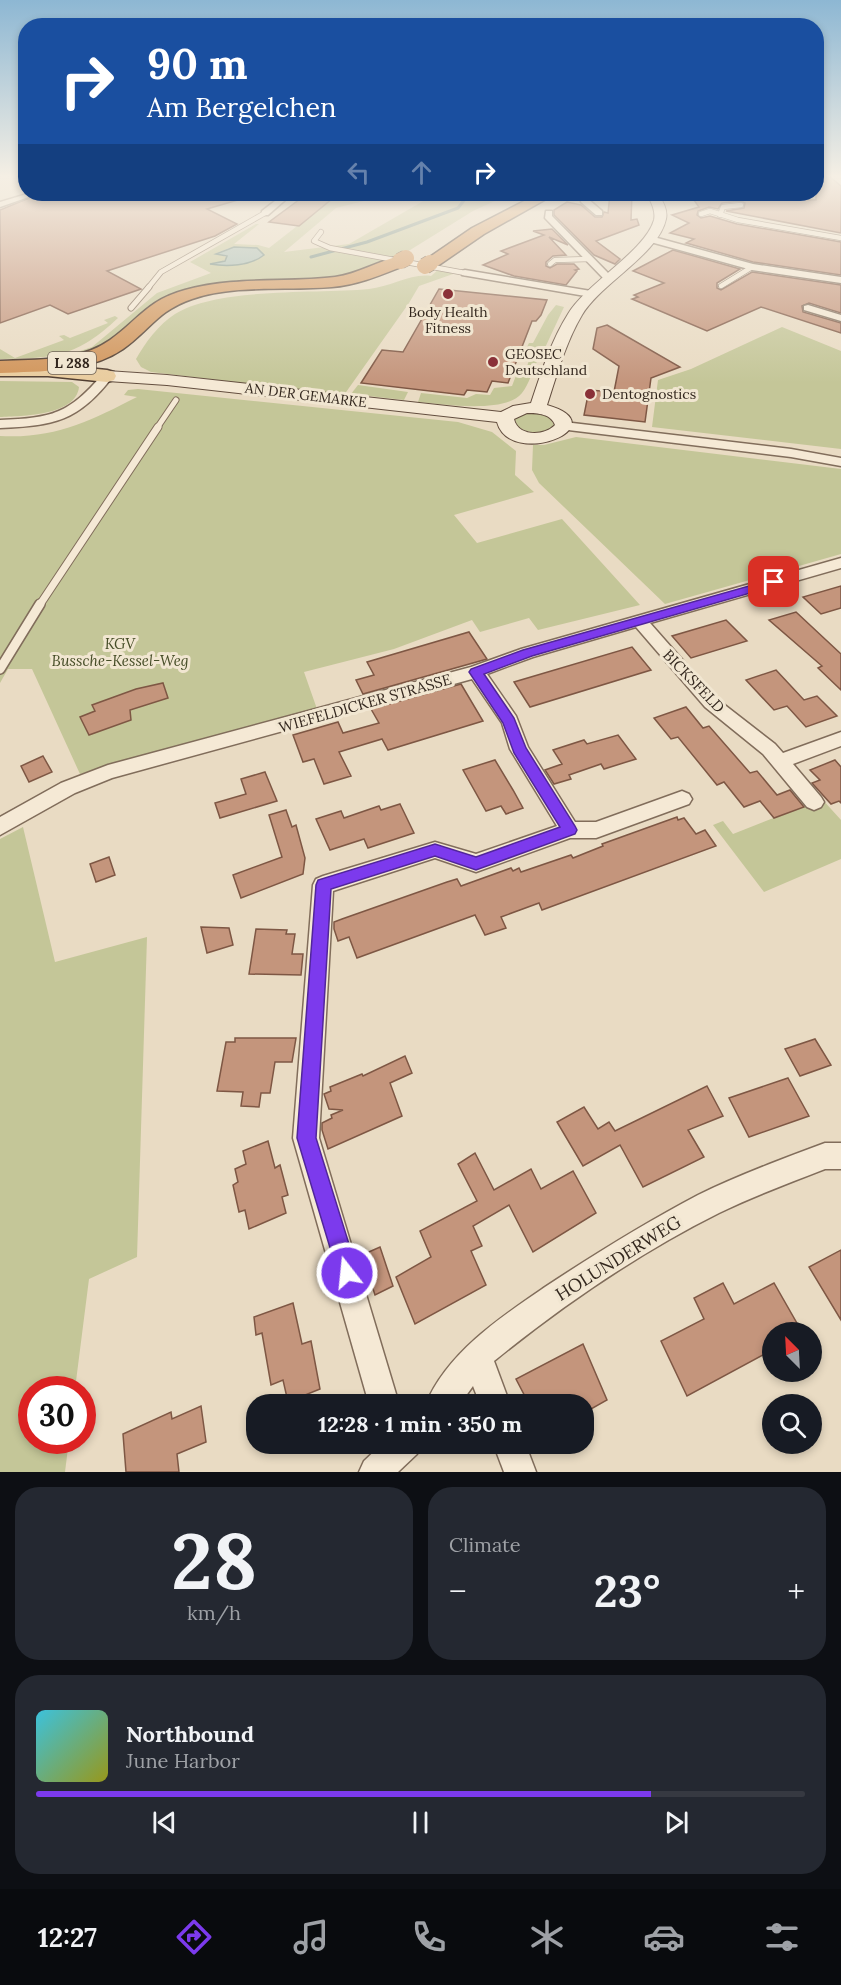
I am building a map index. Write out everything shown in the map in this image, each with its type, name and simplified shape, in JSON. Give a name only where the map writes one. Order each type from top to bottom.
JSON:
[{"type":"highway","points":[[107,376],[130,357],[159,322],[189,304],[234,295],[380,285],[408,277],[457,246]]},
{"type":"highway","points":[[107,376],[109,363],[135,329],[150,313],[163,304],[199,291],[250,284],[335,282],[375,272],[408,256]]},
{"type":"highway","name":"L 288","points":[[0,368],[56,365],[81,361],[113,347],[135,329]]},
{"type":"main road","name":"L 288","points":[[0,368],[107,376]]},
{"type":"main road","name":"L 288","points":[[0,377],[107,376]]},
{"type":"street","points":[[577,246],[607,277]]},
{"type":"street","points":[[564,426],[561,417],[538,408],[556,353],[575,313],[607,277],[642,246]]},
{"type":"street","points":[[674,246],[752,267],[841,280]]},
{"type":"street","points":[[465,273],[591,294]]},
{"type":"street","points":[[808,308],[841,318]]},
{"type":"street","points":[[0,424],[56,418],[85,401],[107,376]]},
{"type":"street","name":"AN DER GEMARKE","points":[[107,376],[167,380],[505,418],[517,410],[538,408]]},
{"type":"street","points":[[505,418],[505,425],[508,429],[530,438],[555,435],[564,426]]},
{"type":"street","points":[[564,426],[791,453],[841,462]]},
{"type":"street","name":"WIEFELDICKER STRASSE","points":[[0,827],[68,788],[108,772],[476,672],[527,653],[841,563]]},
{"type":"street","name":"BICKSFELD","points":[[639,621],[711,703],[769,749],[814,802]]},
{"type":"street","points":[[476,672],[510,722],[519,749],[570,830]]},
{"type":"street","points":[[780,760],[841,739]]},
{"type":"street","points":[[381,1394],[306,1138],[323,885],[435,850],[476,863],[570,830],[596,830],[682,799]]},
{"type":"street","name":"HOLUNDERWEG","points":[[448,1394],[477,1356],[523,1318],[659,1230],[752,1185],[836,1154]]},
{"type":"street","points":[[477,1356],[491,1394]]},
{"type":"street","points":[[513,1454],[520,1472]]},
{"type":"lane","points":[[131,308],[166,268],[207,246]]},
{"type":"lane","points":[[325,246],[465,273]]},
{"type":"lane","points":[[550,264],[555,260],[590,259]]},
{"type":"lane","points":[[721,286],[752,267]]},
{"type":"lane","points":[[0,669],[56,579],[176,399]]},
{"type":"green space","points":[[218,246],[261,246],[269,248],[272,246],[291,246],[284,252],[335,246],[417,246],[394,260],[336,279],[262,281],[155,304],[99,351],[54,360],[92,347],[157,293],[211,273],[190,262]],"holes":[[[229,248],[257,248],[264,255],[253,261],[240,265],[213,263],[228,258],[217,253]]]},
{"type":"green space","points":[[439,269],[453,274],[419,286],[344,395],[151,372],[141,367],[136,359],[148,340],[163,323],[194,305],[216,299],[269,293],[369,289],[416,276],[431,276]]},
{"type":"green space","points":[[556,305],[564,307],[543,352],[525,351],[529,343],[533,343]]},
{"type":"green space","points":[[115,316],[118,318],[90,341],[64,353],[36,358],[0,359],[0,349],[15,358],[64,340],[59,336],[64,335],[70,338],[108,323],[104,320]]},
{"type":"green space","points":[[782,327],[841,351],[841,449],[652,427],[658,380],[691,369]]},
{"type":"green space","points":[[530,358],[538,359],[522,393],[502,404],[457,406],[418,402],[421,393],[467,398],[476,394],[490,395],[494,388],[512,386],[520,365],[527,366]]},
{"type":"green space","points":[[0,381],[72,382],[79,387],[76,397],[58,409],[33,415],[0,417]]},
{"type":"green space","points":[[358,385],[408,392],[404,400],[351,394]]},
{"type":"green space","name":"KGV Bussche-Kessel-Weg","points":[[138,389],[458,422],[492,432],[516,451],[515,475],[534,492],[454,515],[477,543],[562,519],[640,605],[538,630],[529,618],[480,632],[472,620],[394,649],[304,672],[317,709],[80,774],[32,669],[8,669],[0,683],[0,436],[38,435],[72,427],[137,397],[124,395],[128,390]]},
{"type":"green space","points":[[532,412],[549,416],[554,425],[546,431],[536,432],[518,427],[515,420],[517,417]]},
{"type":"green space","points":[[576,437],[841,469],[841,554],[665,604],[539,483],[532,470],[533,445],[544,445]]},
{"type":"green space","points":[[822,799],[841,820],[841,859],[764,892],[713,825],[723,821],[733,834]]},
{"type":"green space","points":[[23,827],[55,962],[147,937],[137,1257],[89,1279],[77,1376],[18,1376],[18,1454],[67,1454],[65,1472],[0,1472],[0,839]]},
{"type":"water","points":[[234,247],[257,248],[264,255],[238,265],[210,264],[225,261],[227,256],[216,254]]},
{"type":"building","points":[[0,246],[185,246],[107,271],[141,289],[68,314],[50,305],[0,323]]},
{"type":"building","points":[[515,246],[557,246],[566,255],[553,256],[546,262],[546,266],[550,268],[557,264],[574,264],[579,269],[575,270],[577,271],[566,285],[514,276],[483,265],[508,254],[501,251]]},
{"type":"building","points":[[585,246],[602,246],[620,259],[615,264],[594,255]]},
{"type":"building","points":[[695,246],[841,246],[841,275],[753,262]]},
{"type":"building","points":[[673,250],[740,269],[717,283],[717,288],[721,290],[752,272],[841,285],[841,313],[809,303],[802,306],[803,312],[841,323],[841,333],[761,307],[707,331],[632,299],[638,297],[634,295],[664,283],[633,271]]},
{"type":"building","points":[[439,289],[547,300],[541,315],[536,321],[532,321],[508,383],[492,381],[487,392],[467,390],[464,395],[361,383],[382,350],[403,352]]},
{"type":"building","points":[[607,325],[680,367],[651,378],[645,422],[584,415],[589,390],[614,392],[619,366],[593,349],[597,328]]},
{"type":"building","points":[[841,586],[841,608],[821,614],[803,597]]},
{"type":"building","points":[[796,612],[841,654],[841,690],[818,668],[822,666],[769,620]]},
{"type":"building","points":[[726,620],[747,641],[691,658],[672,636]]},
{"type":"building","points":[[469,632],[487,659],[363,694],[356,680],[374,675],[367,662]]},
{"type":"building","points":[[632,647],[651,670],[530,707],[514,682]]},
{"type":"building","points":[[776,670],[804,700],[817,696],[837,716],[806,727],[787,706],[774,710],[746,680]]},
{"type":"building","points":[[163,683],[168,698],[130,710],[131,720],[89,735],[80,717],[95,711],[92,705],[136,689]]},
{"type":"building","points":[[461,684],[483,721],[388,750],[382,739],[339,752],[351,776],[324,784],[314,759],[303,762],[293,735],[338,722],[343,733],[379,723],[371,709]]},
{"type":"building","points":[[686,707],[703,728],[709,726],[750,773],[757,771],[777,795],[790,790],[804,807],[774,818],[760,801],[744,807],[724,782],[717,785],[678,737],[671,739],[654,718]]},
{"type":"building","points":[[618,735],[636,759],[604,769],[601,764],[569,775],[571,779],[554,784],[545,770],[562,764],[553,750],[584,740],[587,744]]},
{"type":"building","points":[[43,756],[52,772],[29,782],[21,766]]},
{"type":"building","points":[[495,760],[523,808],[506,814],[501,806],[486,811],[463,770]]},
{"type":"building","points":[[835,760],[841,767],[841,803],[839,801],[831,804],[812,783],[820,780],[810,770]]},
{"type":"building","points":[[265,772],[277,801],[220,818],[215,803],[246,794],[241,779]]},
{"type":"building","points":[[400,804],[414,833],[368,848],[364,839],[330,850],[316,819],[341,811],[344,818],[379,806],[381,810]]},
{"type":"building","points":[[286,810],[292,827],[296,825],[305,858],[303,874],[241,898],[233,875],[282,857],[269,815]]},
{"type":"building","points":[[677,817],[678,820],[684,818],[696,834],[705,830],[716,846],[542,910],[539,903],[501,917],[506,928],[485,935],[475,915],[357,958],[349,937],[338,941],[334,922],[342,919],[457,879],[461,886],[511,868],[513,871],[519,868],[521,872],[571,855],[573,858],[603,846],[602,844]]},
{"type":"building","points":[[109,857],[115,875],[96,882],[90,864]]},
{"type":"building","points":[[201,927],[229,928],[233,945],[207,953]]},
{"type":"building","points":[[256,929],[287,930],[286,934],[295,934],[292,954],[303,954],[301,975],[249,974]]},
{"type":"building","points":[[235,1038],[296,1038],[292,1062],[275,1062],[270,1093],[261,1093],[259,1107],[241,1106],[243,1092],[217,1091],[226,1042],[235,1042]]},
{"type":"building","points":[[815,1039],[831,1065],[800,1076],[785,1049]]},
{"type":"building","points":[[405,1056],[412,1073],[390,1083],[402,1116],[328,1149],[322,1123],[332,1118],[331,1115],[343,1110],[329,1109],[324,1094],[331,1091],[330,1087],[362,1074],[363,1076]]},
{"type":"building","points":[[788,1078],[809,1116],[749,1137],[729,1098]]},
{"type":"building","points":[[707,1086],[723,1116],[688,1130],[704,1157],[643,1187],[620,1145],[583,1166],[557,1122],[584,1107],[598,1129],[609,1122],[615,1131]]},
{"type":"building","points":[[268,1141],[275,1168],[280,1165],[288,1195],[282,1197],[286,1213],[249,1229],[245,1210],[239,1212],[233,1185],[238,1182],[235,1169],[246,1164],[243,1151]]},
{"type":"building","points":[[475,1153],[494,1190],[531,1169],[541,1189],[573,1171],[596,1213],[533,1252],[509,1205],[473,1226],[482,1246],[471,1251],[486,1285],[415,1324],[396,1277],[431,1257],[420,1231],[477,1201],[458,1164]]},
{"type":"building","points":[[380,1247],[393,1286],[375,1295],[362,1255]]},
{"type":"building","points":[[841,1250],[841,1320],[809,1267]]},
{"type":"building","points":[[723,1283],[734,1304],[774,1283],[796,1322],[762,1322],[762,1355],[687,1396],[661,1341],[704,1319],[694,1298]]},
{"type":"building","points":[[293,1303],[302,1344],[311,1341],[320,1389],[308,1394],[286,1394],[283,1380],[271,1385],[262,1333],[256,1335],[254,1317]]},
{"type":"building","points":[[583,1344],[607,1400],[594,1407],[594,1394],[524,1394],[516,1379]]},
{"type":"building","points":[[201,1406],[206,1442],[177,1454],[179,1472],[126,1472],[123,1434],[171,1412],[172,1419]]},
{"type":"waterway","points":[[311,257],[353,246]]},
{"type":"place","name":"Body Health Fitness","points":[[448,294]]},
{"type":"place","name":"GEOSEC Deutschland","points":[[493,362]]},
{"type":"place","name":"Dentognostics","points":[[590,394]]},
{"type":"route","points":[[347,1273],[306,1138],[323,885],[435,850],[476,863],[570,830],[519,749],[510,722],[476,672],[527,653],[774,582]]}]
